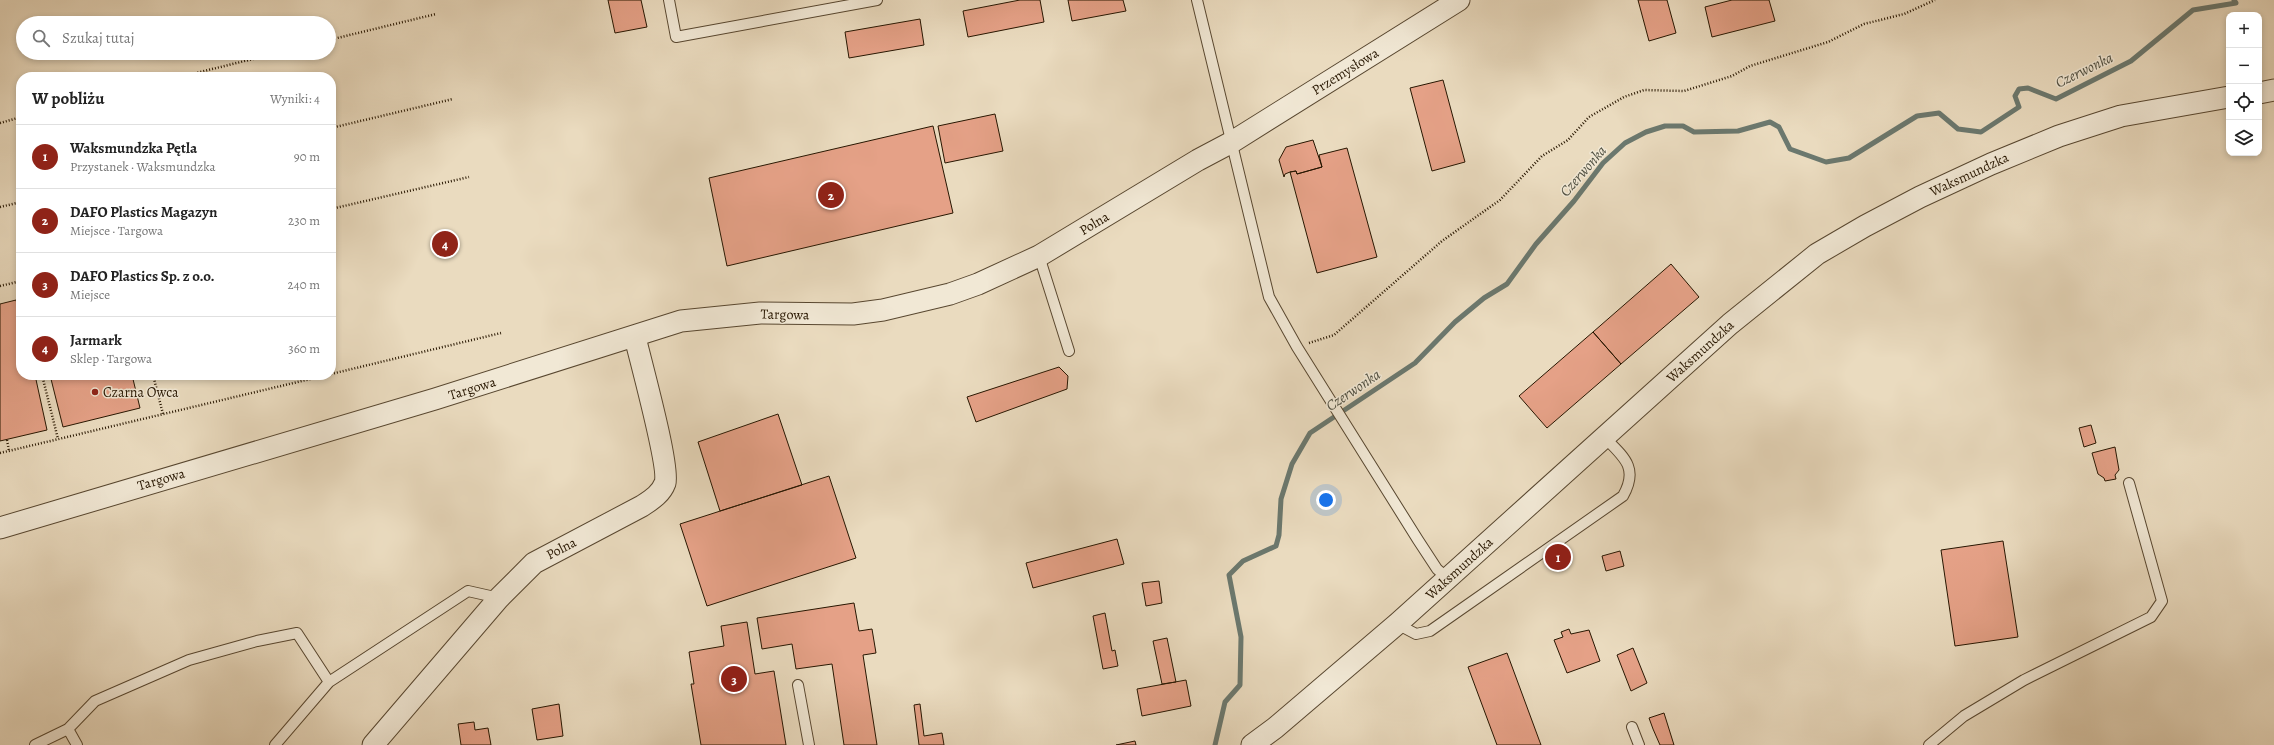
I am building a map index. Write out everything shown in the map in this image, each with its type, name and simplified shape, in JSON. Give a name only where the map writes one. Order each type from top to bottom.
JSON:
[{"type":"street","name":"Przemysłowa","points":[[1232,142],[1459,0]]},
{"type":"street","points":[[2262,92],[2274,90]]},
{"type":"street","name":"Waksmundzka","points":[[1252,745],[1275,728],[1397,624],[1604,437],[1777,284],[1818,254],[1889,212],[1991,164],[2079,129],[2121,116],[2226,98]]},
{"type":"street","name":"Polna","points":[[950,294],[978,284],[1039,256],[1198,160],[1232,142]]},
{"type":"street","name":"Targowa","points":[[0,528],[436,399],[635,337],[681,321],[760,313],[853,314],[883,310],[950,294]]},
{"type":"street","name":"Polna","points":[[373,745],[499,598],[534,563],[642,506],[654,498],[665,482],[664,466],[655,421],[635,337]]},
{"type":"lane","points":[[669,0],[676,37],[877,0]]},
{"type":"lane","points":[[1197,0],[1270,297],[1297,347],[1344,419],[1418,540],[1437,569],[1447,578]]},
{"type":"lane","points":[[1039,256],[1069,351]]},
{"type":"lane","points":[[1397,624],[1416,634],[1430,631],[1623,496],[1628,486],[1630,475],[1629,466],[1623,457],[1604,437]]},
{"type":"lane","points":[[1928,745],[1964,716],[2024,680],[2151,617],[2162,601],[2129,483]]},
{"type":"lane","points":[[275,745],[328,682],[468,591],[499,598]]},
{"type":"lane","points":[[35,745],[68,729],[95,701],[189,660],[257,641],[297,633],[328,682]]},
{"type":"lane","points":[[798,685],[809,745]]},
{"type":"lane","points":[[1632,727],[1639,745]]},
{"type":"lane","points":[[68,729],[77,745]]},
{"type":"path","points":[[1297,347],[1334,335],[1442,241],[1500,200],[1542,156],[1568,140],[1589,118],[1624,98],[1644,90],[1684,91],[1732,76],[1750,66],[1828,42],[1864,24],[1904,14],[1935,0]]},
{"type":"path","points":[[336,38],[436,14]]},
{"type":"path","points":[[200,72],[249,60]]},
{"type":"path","points":[[336,127],[453,99]]},
{"type":"path","points":[[0,123],[16,119]]},
{"type":"path","points":[[336,208],[469,177]]},
{"type":"path","points":[[0,208],[16,203]]},
{"type":"path","points":[[0,286],[16,282]]},
{"type":"path","points":[[336,373],[501,334]]},
{"type":"path","points":[[43,380],[58,439]]},
{"type":"path","points":[[154,380],[163,414]]},
{"type":"path","points":[[0,453],[306,380]]},
{"type":"path","points":[[7,440],[9,451]]},
{"type":"building","points":[[608,0],[641,0],[647,27],[615,33]]},
{"type":"building","points":[[1020,0],[1040,0],[1044,22],[968,37],[963,11]]},
{"type":"building","points":[[1068,0],[1123,0],[1126,11],[1072,21]]},
{"type":"building","points":[[1638,0],[1667,0],[1676,33],[1649,41]]},
{"type":"building","points":[[1732,0],[1769,0],[1775,21],[1712,37],[1705,7]]},
{"type":"building","points":[[920,19],[924,45],[849,58],[845,32]]},
{"type":"building","points":[[1443,80],[1465,162],[1432,171],[1410,88]]},
{"type":"building","points":[[995,114],[1003,151],[945,163],[938,126]]},
{"type":"building","points":[[933,126],[953,213],[727,266],[709,178]]},
{"type":"building","points":[[1313,140],[1322,167],[1297,174],[1296,171],[1290,172],[1285,174],[1284,177],[1279,160],[1286,147]]},
{"type":"building","points":[[1347,148],[1377,257],[1317,273],[1290,172],[1296,171],[1297,174],[1322,167],[1319,155]]},
{"type":"building","points":[[1671,264],[1699,297],[1621,364],[1593,332]]},
{"type":"building","points":[[16,300],[16,380],[36,380],[47,430],[0,441],[0,304]]},
{"type":"building","points":[[1593,332],[1621,364],[1547,428],[1519,396]]},
{"type":"building","points":[[1059,367],[1068,376],[1067,389],[976,422],[967,397]]},
{"type":"building","name":"Czarna Owca","points":[[51,380],[133,380],[140,408],[63,427]]},
{"type":"building","points":[[778,414],[802,485],[720,511],[698,442]]},
{"type":"building","points":[[2091,425],[2096,443],[2084,447],[2079,428]]},
{"type":"building","points":[[2115,447],[2119,470],[2115,475],[2116,479],[2105,481],[2104,478],[2098,474],[2092,453]]},
{"type":"building","points":[[829,476],[856,558],[707,606],[680,524]]},
{"type":"building","points":[[1117,539],[1124,564],[1033,588],[1026,563]]},
{"type":"building","points":[[2003,541],[2018,637],[1955,646],[1941,550]]},
{"type":"building","points":[[1620,551],[1624,566],[1606,571],[1602,556]]},
{"type":"building","points":[[1159,581],[1162,603],[1146,606],[1142,583]]},
{"type":"building","points":[[854,603],[859,631],[872,629],[876,653],[863,655],[877,745],[844,745],[832,664],[796,669],[792,644],[762,649],[757,618]]},
{"type":"building","points":[[1105,613],[1112,651],[1115,650],[1118,666],[1103,669],[1093,616]]},
{"type":"building","points":[[747,622],[755,674],[774,671],[786,745],[701,745],[691,684],[694,684],[689,652],[724,646],[721,626]]},
{"type":"building","points":[[1569,629],[1571,634],[1589,630],[1600,661],[1567,673],[1554,640],[1563,637],[1561,632]]},
{"type":"building","points":[[1167,638],[1176,682],[1162,684],[1153,641]]},
{"type":"building","points":[[1633,648],[1647,683],[1631,691],[1617,655]]},
{"type":"building","points":[[1507,653],[1541,745],[1497,745],[1468,667]]},
{"type":"building","points":[[1186,680],[1191,706],[1142,716],[1137,689]]},
{"type":"building","points":[[559,704],[563,736],[537,740],[532,709]]},
{"type":"building","points":[[920,704],[924,736],[942,733],[944,745],[919,745],[914,705]]},
{"type":"building","points":[[1664,713],[1674,745],[1660,745],[1649,718]]},
{"type":"building","points":[[474,722],[475,730],[488,728],[491,745],[461,745],[458,724]]},
{"type":"building","points":[[1135,741],[1136,745],[1116,745]]},
{"type":"waterway","name":"Czerwonka","points":[[1215,745],[1225,702],[1240,685],[1241,637],[1229,575],[1243,561],[1276,546],[1279,535],[1281,499],[1292,464],[1310,433],[1415,363],[1455,322],[1484,298],[1507,284],[1536,244],[1574,201],[1603,163],[1625,143],[1646,132],[1665,126],[1683,126],[1694,132],[1738,131],[1770,122],[1779,127],[1790,149],[1826,162],[1849,158],[1917,116],[1939,113],[1958,129],[1981,132],[2019,107],[2015,96],[2019,89],[2028,88],[2056,99],[2131,61],[2193,10],[2236,3],[2234,0]]},
{"type":"place","name":"DAFO Plastics Magazyn","points":[[831,195]]},
{"type":"place","name":"Jarmark","points":[[445,244]]},
{"type":"place","name":"Czarna Owca","points":[[95,392]]},
{"type":"place","name":"Waksmundzka Pętla","points":[[1558,557]]},
{"type":"place","name":"DAFO Plastics Sp. z o.o.","points":[[734,679]]}]
